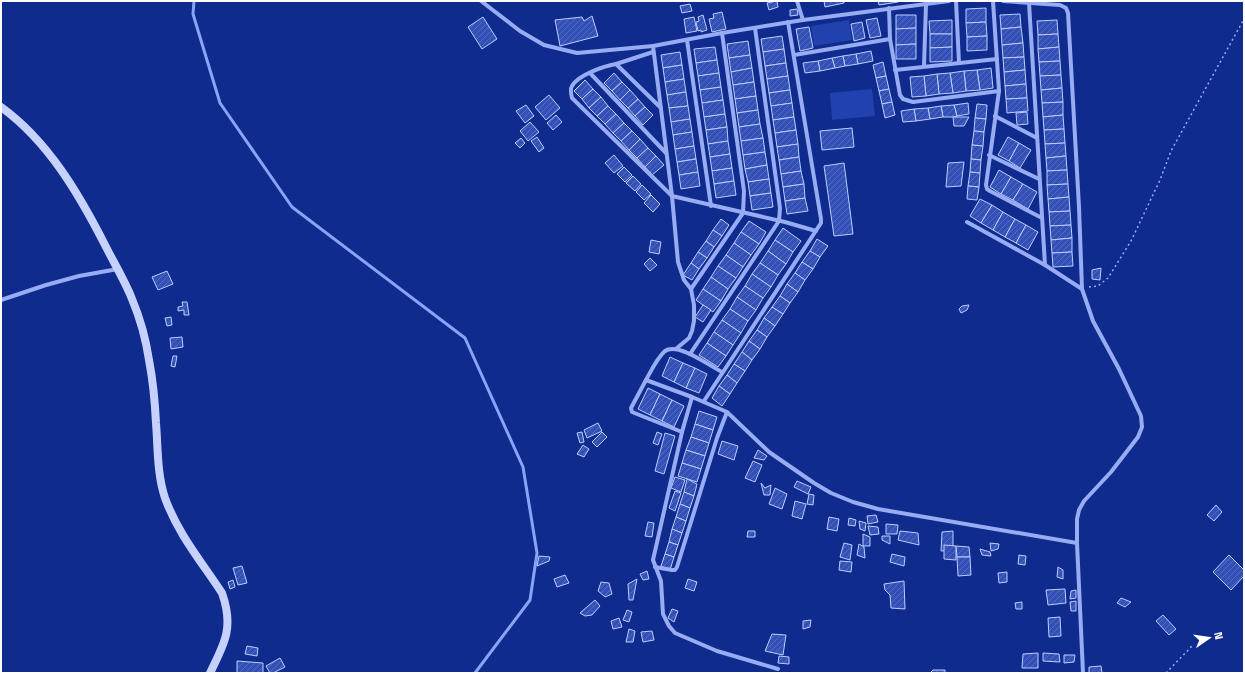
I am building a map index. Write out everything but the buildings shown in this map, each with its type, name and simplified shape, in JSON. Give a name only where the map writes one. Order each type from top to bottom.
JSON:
[{"type":"street","points":[[481,1],[520,31],[544,45],[577,53],[653,46],[788,22],[949,1]]},
{"type":"street","points":[[797,1],[803,20]]},
{"type":"street","points":[[956,1],[959,63]]},
{"type":"street","points":[[993,1],[999,91],[986,185],[987,189],[1042,218]]},
{"type":"street","points":[[1003,1],[1060,5],[1066,8],[1068,13],[1082,289],[1093,322],[1119,369],[1141,416],[1142,427],[1138,437],[1111,472],[1084,501],[1079,510],[1076,543],[1083,673]]},
{"type":"street","points":[[1029,3],[1036,138],[1046,265]]},
{"type":"street","points":[[924,66],[926,4]]},
{"type":"street","points":[[889,8],[890,39],[900,95],[903,99],[913,102],[999,91]]},
{"type":"street","points":[[704,401],[820,226],[821,219],[788,22]]},
{"type":"street","points":[[690,354],[780,221],[780,208],[755,28]]},
{"type":"street","points":[[691,289],[743,213],[744,191],[722,33]]},
{"type":"street","points":[[794,55],[890,39]]},
{"type":"street","points":[[687,40],[711,206]]},
{"type":"street","points":[[653,46],[672,196],[678,262],[684,280],[691,289],[694,305],[694,321],[692,331],[689,338],[677,348]]},
{"type":"street","points":[[653,52],[590,73],[573,84],[571,88],[572,98],[672,196],[780,221],[816,231]]},
{"type":"street","points":[[895,70],[997,59]]},
{"type":"street","points":[[616,64],[661,108]]},
{"type":"street","points":[[590,73],[666,153]]},
{"type":"street","points":[[1,107],[15,117],[36,138],[57,164],[78,197],[118,270],[132,300],[143,332],[149,358],[153,389],[158,464],[165,496],[175,522],[188,544],[218,587],[226,605],[228,620],[227,634],[210,673]]},
{"type":"street","points":[[995,116],[1036,138]]},
{"type":"street","points":[[989,155],[1039,179]]},
{"type":"street","points":[[967,222],[1046,265],[1082,289]]},
{"type":"street","points":[[1,300],[46,284],[79,276],[118,270]]},
{"type":"street","points":[[682,432],[632,412],[631,410],[646,380],[664,352],[669,349],[677,348],[722,372]]},
{"type":"street","points":[[646,380],[704,401],[727,412],[769,452],[814,483],[831,493],[853,502],[878,509],[1076,543]]},
{"type":"street","points":[[692,397],[682,432],[653,560],[661,581],[663,614],[669,626],[675,633],[717,651],[778,669]]},
{"type":"street","points":[[655,567],[675,570],[677,567],[717,438],[727,412]]},
{"type":"path","points":[[1082,289],[1098,286],[1108,278],[1131,241],[1160,180],[1171,151],[1244,19]]},
{"type":"path","points":[[1166,673],[1193,645]]},
{"type":"shaded area","points":[[849,20],[852,40],[814,46],[811,26]]},
{"type":"shaded area","points":[[872,89],[875,116],[832,120],[830,93]]},
{"type":"waterway","points":[[194,1],[193,14],[220,103],[292,207],[465,338],[523,467],[537,553],[530,600],[475,673]]}]
